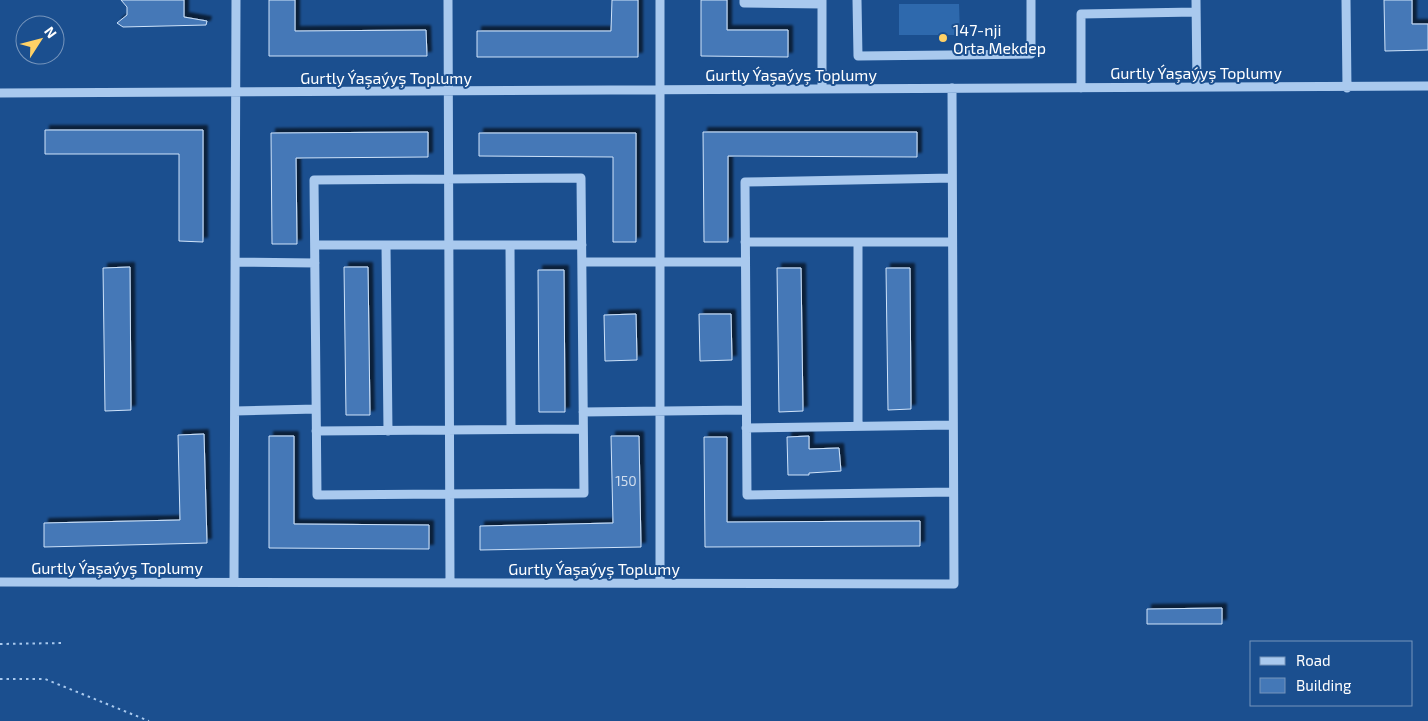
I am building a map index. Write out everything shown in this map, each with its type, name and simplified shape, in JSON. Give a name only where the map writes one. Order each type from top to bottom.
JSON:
[{"type":"street","points":[[234,582],[236,0]]},
{"type":"street","points":[[448,0],[450,583]]},
{"type":"street","points":[[660,0],[660,583]]},
{"type":"street","points":[[744,0],[744,4],[822,2],[822,89]]},
{"type":"street","points":[[858,0],[858,56],[1031,54],[1031,0]]},
{"type":"street","points":[[1196,0],[1197,87]]},
{"type":"street","points":[[1346,0],[1347,88]]},
{"type":"street","points":[[1082,88],[1081,14],[1196,12]]},
{"type":"street","name":"Gurtly Ýaşaýyş Toplumy","points":[[0,93],[1197,87],[1347,88],[1428,86]]},
{"type":"street","points":[[952,88],[953,492],[747,495],[745,182],[952,178]]},
{"type":"street","points":[[581,178],[584,493],[317,495],[315,245],[314,180],[581,178]]},
{"type":"street","points":[[745,242],[952,242]]},
{"type":"street","points":[[858,242],[858,426]]},
{"type":"street","points":[[315,245],[582,245]]},
{"type":"street","points":[[386,245],[388,430]]},
{"type":"street","points":[[510,245],[511,430]]},
{"type":"street","points":[[235,262],[315,263]]},
{"type":"street","points":[[582,262],[745,262]]},
{"type":"street","points":[[234,411],[316,410]]},
{"type":"street","points":[[583,412],[746,410]]},
{"type":"street","points":[[746,428],[953,425]]},
{"type":"street","points":[[316,431],[583,429]]},
{"type":"street","name":"Gurtly Ýaşaýyş Toplumy","points":[[0,582],[954,584],[953,492]]},
{"type":"path","points":[[0,644],[65,644]]},
{"type":"path","points":[[0,679],[45,680],[149,721]]},
{"type":"shaded area","points":[[899,4],[959,4],[960,35],[899,35]]},
{"type":"building","points":[[121,0],[184,0],[184,17],[207,21],[206,25],[123,27],[117,23],[127,15],[127,7]]},
{"type":"building","points":[[269,0],[295,0],[295,31],[426,30],[427,56],[269,56]]},
{"type":"building","points":[[612,0],[638,0],[638,57],[477,57],[477,31],[611,31]]},
{"type":"building","points":[[701,0],[727,0],[727,30],[788,30],[788,57],[701,56]]},
{"type":"building","points":[[1384,0],[1412,0],[1412,24],[1428,24],[1428,50],[1385,51]]},
{"type":"building","points":[[45,130],[203,130],[203,242],[179,241],[179,154],[45,154]]},
{"type":"building","points":[[428,132],[428,157],[296,158],[297,244],[272,244],[271,133]]},
{"type":"building","points":[[703,132],[917,132],[917,157],[728,156],[728,242],[704,242]]},
{"type":"building","points":[[479,133],[636,133],[636,242],[613,242],[613,157],[479,156]]},
{"type":"building","points":[[130,267],[131,410],[105,411],[103,268]]},
{"type":"building","points":[[344,267],[368,267],[370,415],[346,415]]},
{"type":"building","points":[[777,268],[801,268],[803,411],[779,412]]},
{"type":"building","points":[[886,268],[910,268],[911,409],[888,410]]},
{"type":"building","points":[[538,270],[564,270],[565,412],[539,412]]},
{"type":"building","points":[[636,314],[637,360],[605,361],[604,315]]},
{"type":"building","points":[[699,314],[731,314],[732,360],[700,361]]},
{"type":"building","points":[[204,434],[207,543],[44,547],[44,523],[180,520],[178,435]]},
{"type":"building","points":[[269,436],[294,436],[294,524],[429,525],[429,549],[269,548]]},
{"type":"building","points":[[611,436],[639,436],[641,547],[480,550],[480,526],[613,523]]},
{"type":"building","points":[[809,436],[809,449],[839,448],[841,471],[809,473],[809,475],[788,475],[787,437]]},
{"type":"building","points":[[704,437],[727,437],[727,522],[920,521],[920,546],[705,547]]},
{"type":"building","points":[[1222,608],[1222,624],[1147,624],[1147,609]]},
{"type":"place","name":"147-nji Orta Mekdep","points":[[943,38]]}]
